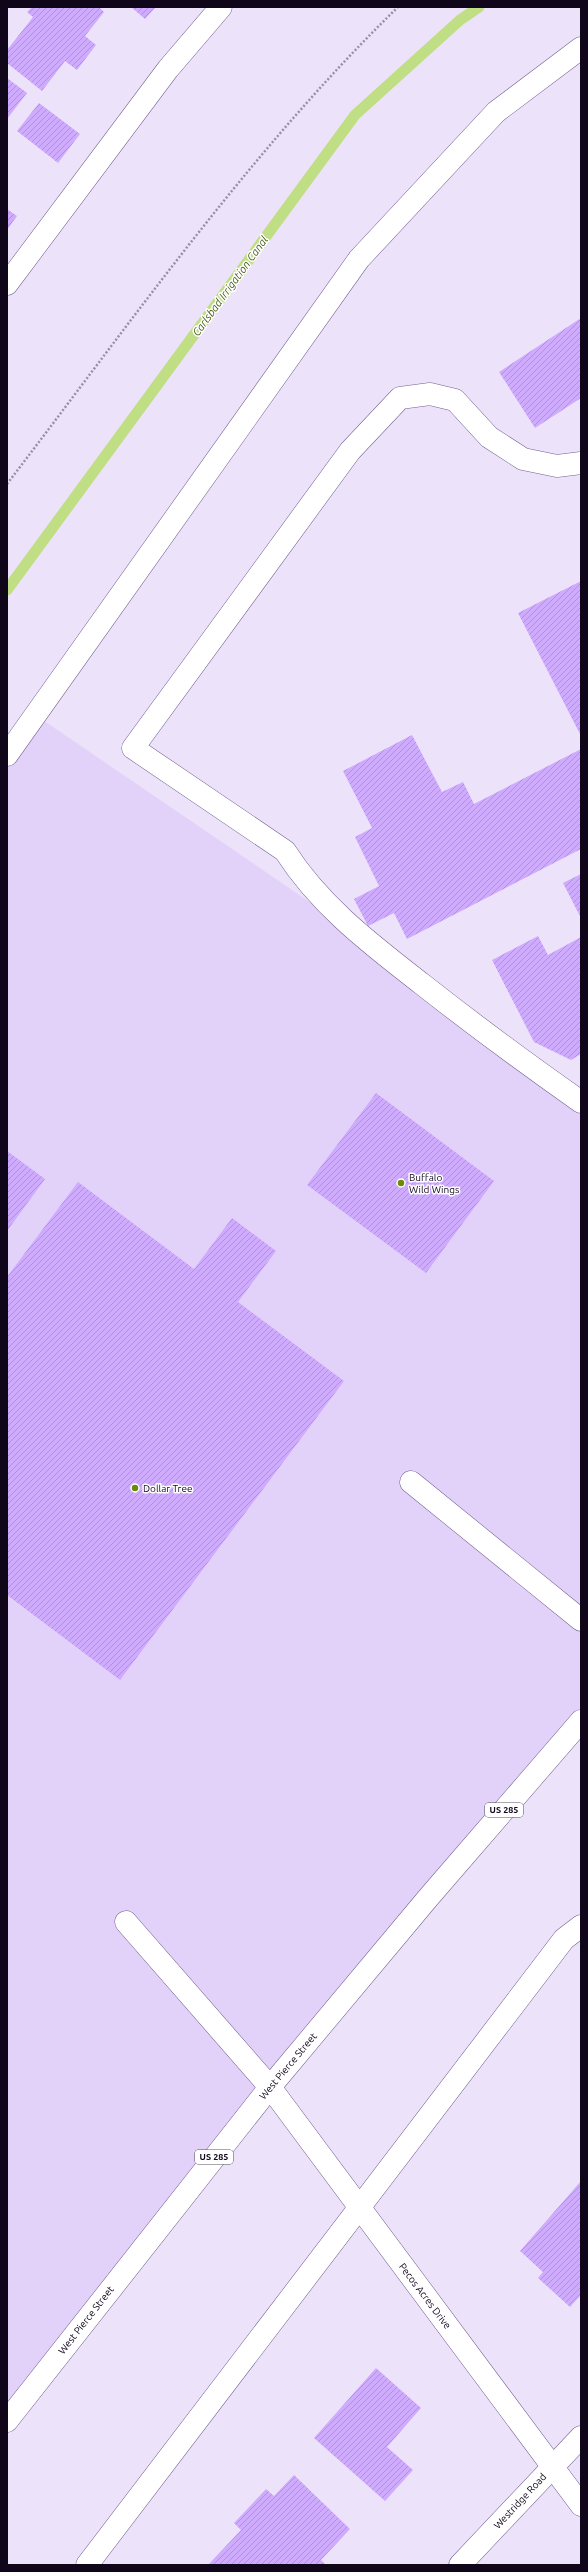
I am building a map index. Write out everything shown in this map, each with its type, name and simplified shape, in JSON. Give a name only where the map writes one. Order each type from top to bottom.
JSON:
[{"type":"main road","points":[[7,284],[168,69],[221,7]]},
{"type":"main road","points":[[7,755],[359,259],[496,112],[581,48]]},
{"type":"main road","points":[[581,464],[557,466],[523,459],[489,437],[455,400],[430,394],[400,398],[350,451],[133,748],[285,851],[296,868],[325,903],[364,939],[498,1044],[581,1102]]},
{"type":"main road","points":[[411,1482],[581,1620]]},
{"type":"main road","name":"West Pierce Street","points":[[7,2421],[270,2086],[428,1898],[581,1721]]},
{"type":"main road","name":"Pecos Acres Drive","points":[[126,1922],[270,2086],[358,2208],[581,2505]]},
{"type":"main road","points":[[87,2565],[564,1939],[581,1926]]},
{"type":"main road","name":"Westridge Road","points":[[460,2565],[581,2437]]},
{"type":"path","points":[[7,484],[229,196],[350,53],[398,7]]},
{"type":"shaded area","points":[[37,716],[364,939],[581,1102],[581,1721],[7,2421],[7,755]]},
{"type":"building","points":[[32,7],[99,7],[104,12],[85,36],[96,45],[77,70],[65,61],[42,91],[7,63],[7,50],[33,17],[27,12]]},
{"type":"building","points":[[131,7],[156,7],[145,19]]},
{"type":"building","points":[[7,78],[27,93],[7,119]]},
{"type":"building","points":[[39,103],[80,134],[58,163],[17,131]]},
{"type":"building","points":[[7,209],[17,216],[7,230]]},
{"type":"building","points":[[581,318],[581,398],[535,428],[499,372]]},
{"type":"building","points":[[581,581],[581,736],[518,613]]},
{"type":"building","points":[[412,735],[442,792],[463,782],[474,804],[581,749],[581,849],[407,939],[394,913],[368,926],[354,899],[379,886],[355,837],[372,828],[343,771]]},
{"type":"building","points":[[581,874],[581,918],[563,883]]},
{"type":"building","points":[[538,936],[548,955],[581,937],[581,1054],[571,1060],[534,1042],[492,960]]},
{"type":"building","name":"Buffalo Wild Wings","points":[[376,1093],[494,1181],[426,1273],[307,1185]]},
{"type":"building","points":[[7,1151],[45,1179],[7,1231]]},
{"type":"building","name":"Dollar Tree","points":[[78,1182],[194,1269],[232,1218],[276,1251],[238,1302],[344,1381],[120,1680],[7,1595],[7,1277]]},
{"type":"building","points":[[581,2181],[581,2295],[570,2307],[538,2278],[543,2272],[520,2251]]},
{"type":"building","points":[[376,2368],[421,2408],[387,2447],[413,2470],[385,2501],[314,2438]]},
{"type":"building","points":[[294,2475],[350,2529],[321,2560],[325,2564],[208,2565],[241,2530],[234,2523],[266,2489],[274,2496]]},
{"type":"waterway","name":"Carlsbad Irrigation Canal","points":[[7,590],[355,115],[460,20],[479,7]]},
{"type":"place","name":"Buffalo Wild Wings","points":[[401,1183]]},
{"type":"place","name":"Dollar Tree","points":[[135,1488]]}]
